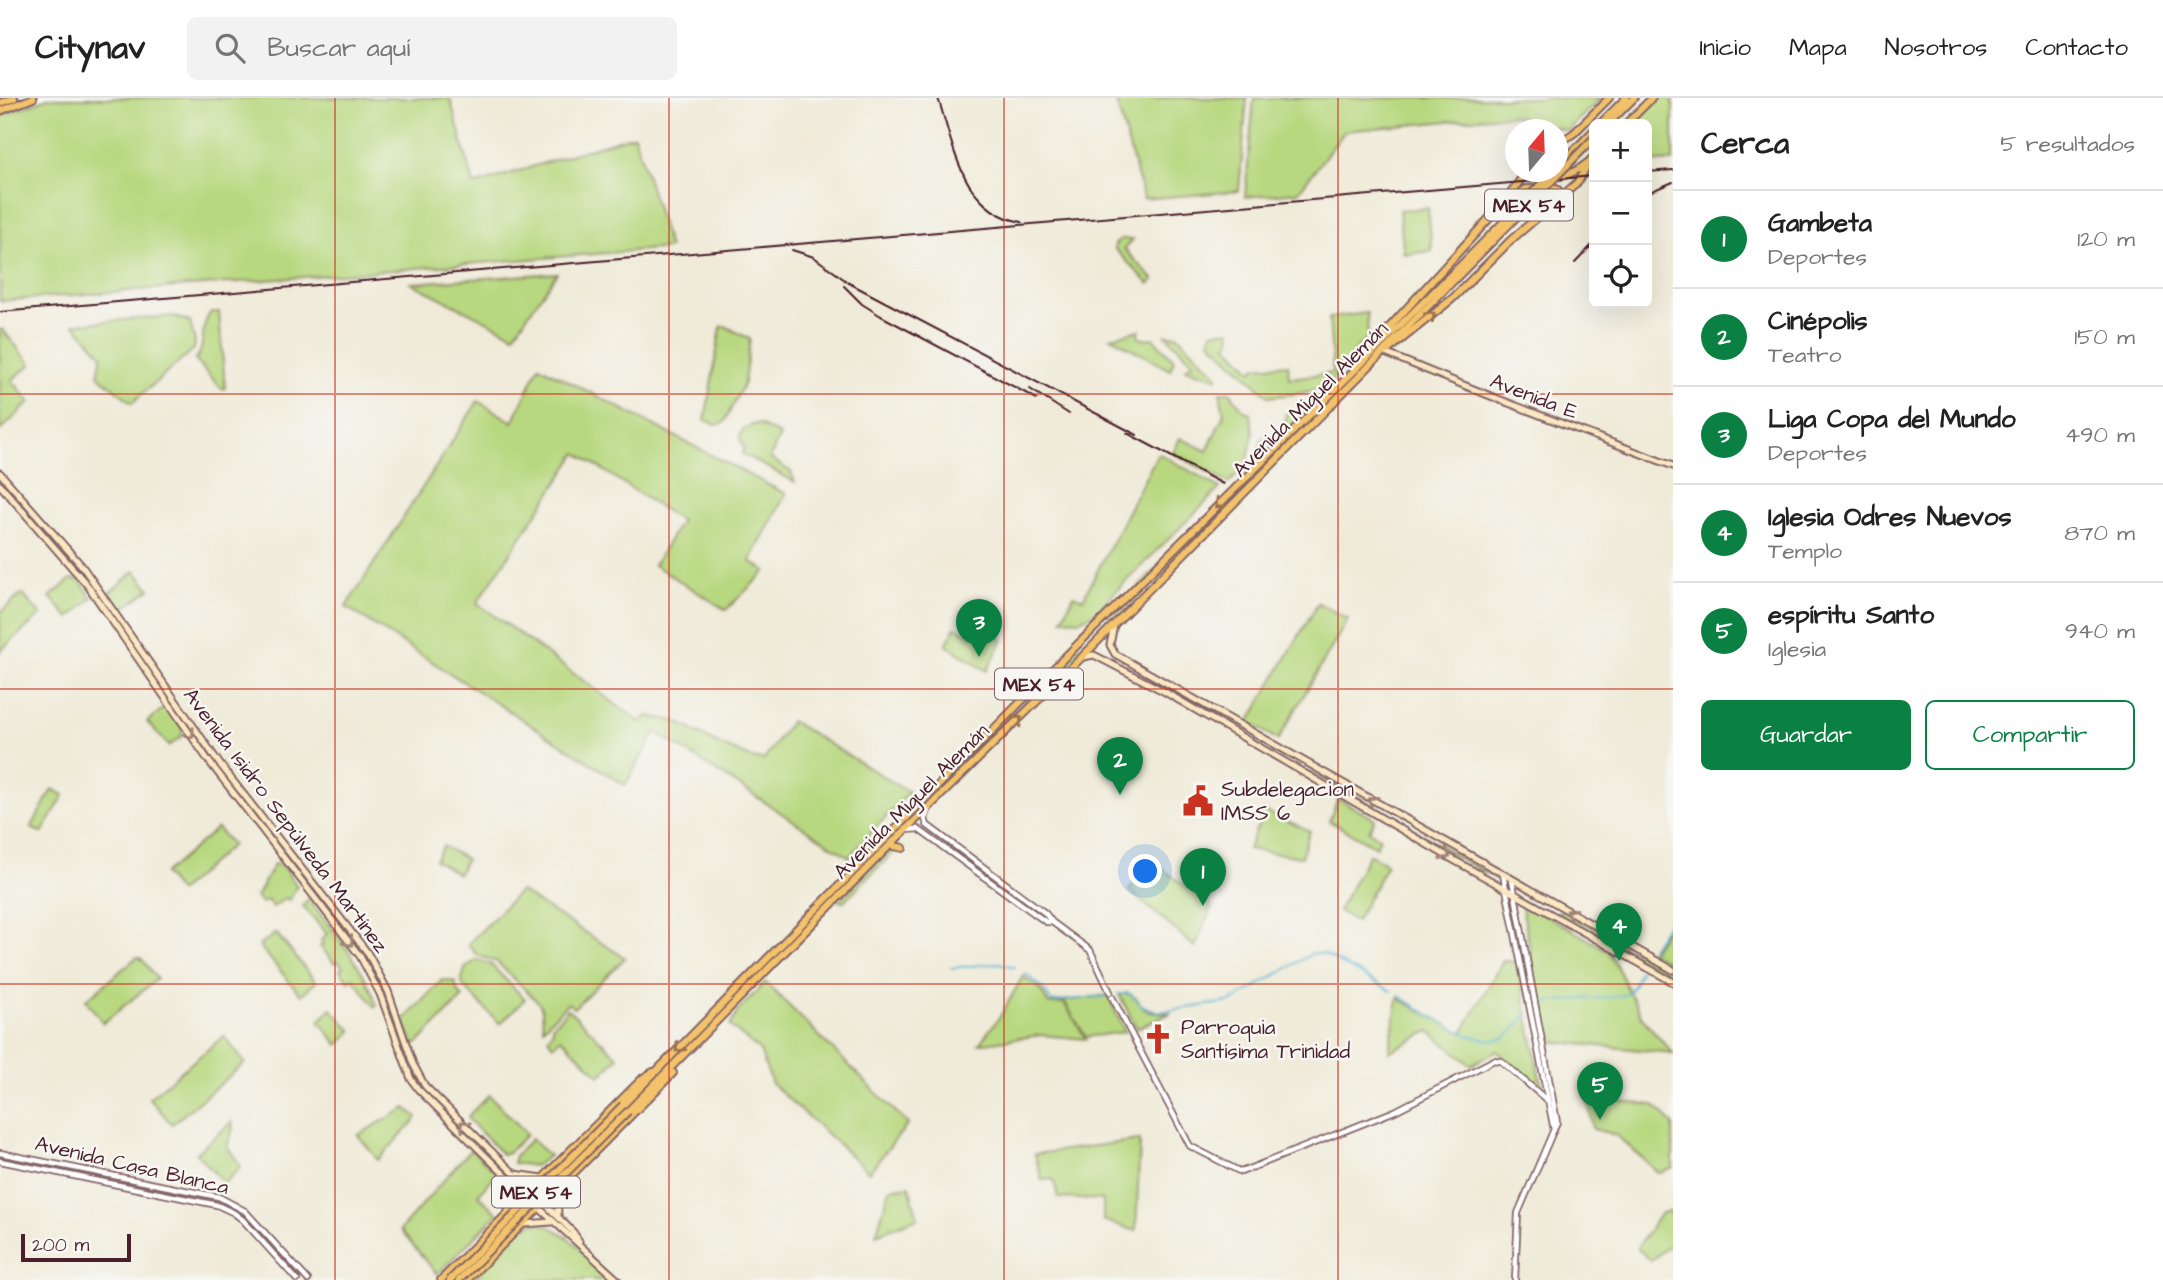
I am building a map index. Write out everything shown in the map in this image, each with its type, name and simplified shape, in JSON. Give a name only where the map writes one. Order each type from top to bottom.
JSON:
[{"type":"main road","points":[[0,103],[14,98]]},
{"type":"main road","points":[[0,111],[33,98]]},
{"type":"main road","points":[[1568,137],[1609,98]]},
{"type":"main road","points":[[1605,119],[1626,98]]},
{"type":"main road","points":[[1613,119],[1634,98]]},
{"type":"main road","points":[[1631,119],[1652,98]]},
{"type":"main road","name":"MEX 54","points":[[1568,157],[1589,135]]},
{"type":"main road","name":"Avenida Miguel Alemán","points":[[459,1280],[626,1108],[658,1070],[1049,673],[1351,373],[1589,143]]},
{"type":"main road","points":[[1568,174],[1587,164]]},
{"type":"main road","points":[[1377,357],[1452,299],[1511,240],[1580,180],[1587,164]]},
{"type":"main road","points":[[1351,373],[1355,363],[1497,210],[1519,182]]},
{"type":"main road","name":"Avenida Miguel Alemán","points":[[450,1280],[626,1108],[681,1060],[890,845],[1081,658],[1377,357],[1544,182]]},
{"type":"main road","points":[[1497,210],[1515,195],[1530,188],[1555,188],[1560,198]]},
{"type":"main road","name":"Avenida E","points":[[1385,353],[1673,466]]},
{"type":"main road","name":"Avenida Isidro Sepúlveda Martínez","points":[[0,473],[88,575],[219,763],[357,938],[388,991],[413,1064],[429,1091],[531,1190],[541,1205]]},
{"type":"main road","name":"Avenida Isidro Sepúlveda Martínez","points":[[0,485],[88,586],[208,760],[360,956],[418,1089],[525,1196],[541,1205]]},
{"type":"main road","points":[[1115,623],[1110,645],[1115,654],[1673,970]]},
{"type":"main road","points":[[1081,658],[1094,655],[1125,671],[1673,982]]},
{"type":"main road","points":[[1125,671],[1220,713]]},
{"type":"main road","points":[[1246,740],[1251,739],[1304,761]]},
{"type":"main road","points":[[890,845],[903,848]]},
{"type":"main road","points":[[307,888],[319,898],[323,895]]},
{"type":"main road","points":[[467,1280],[634,1114],[677,1068],[681,1060]]},
{"type":"main road","points":[[441,1280],[643,1078],[658,1070]]},
{"type":"main road","points":[[551,1170],[551,1176],[560,1186],[558,1216]]},
{"type":"main road","points":[[515,1174],[543,1178]]},
{"type":"main road","points":[[511,1182],[511,1209]]},
{"type":"main road","points":[[541,1205],[558,1216],[580,1244]]},
{"type":"main road","points":[[541,1205],[553,1222],[618,1280]]},
{"type":"main road","points":[[511,1209],[524,1213],[523,1222]]},
{"type":"main road","points":[[523,1222],[553,1222]]},
{"type":"street","points":[[931,804],[926,817],[928,825],[1090,950],[1191,1148],[1241,1172],[1395,1111],[1494,1060],[1501,1061],[1548,1101]]},
{"type":"street","points":[[901,834],[912,828],[918,829],[1046,922],[1052,922]]},
{"type":"street","points":[[1503,874],[1557,1122],[1518,1213],[1516,1280]]},
{"type":"street","points":[[1512,879],[1554,1130]]},
{"type":"street","name":"Avenida Casa Blanca","points":[[0,1153],[219,1197],[245,1211],[308,1280]]},
{"type":"street","name":"Avenida Casa Blanca","points":[[0,1161],[217,1205],[243,1220],[297,1280]]},
{"type":"green space","points":[[48,98],[450,98],[474,185],[634,135],[669,248],[0,301],[0,116]]},
{"type":"green space","points":[[1115,98],[1247,98],[1239,191],[1144,199]]},
{"type":"green space","points":[[1254,98],[1601,98],[1568,130],[1568,119],[1526,119],[1512,115],[1345,131],[1298,192],[1245,197]]},
{"type":"green space","points":[[1655,98],[1673,98],[1673,161],[1652,163],[1652,119],[1636,119]]},
{"type":"green space","points":[[1428,208],[1432,251],[1404,254],[1399,210]]},
{"type":"green space","points":[[1121,239],[1133,239],[1124,249],[1154,280],[1149,284],[1115,249],[1115,244]]},
{"type":"green space","points":[[557,273],[514,335],[411,283]]},
{"type":"green space","points":[[211,312],[219,312],[225,388],[222,389],[195,360]]},
{"type":"green space","points":[[1367,313],[1368,338],[1331,382],[1304,393],[1269,397],[1210,341],[1212,332],[1230,330],[1231,340],[1227,345],[1252,371],[1256,367],[1288,364],[1289,378],[1333,373],[1329,318]]},
{"type":"green space","points":[[173,316],[190,322],[194,349],[132,403],[98,375],[102,355],[74,324]]},
{"type":"green space","points":[[725,326],[750,339],[744,383],[724,423],[717,425],[705,420],[721,327]]},
{"type":"green space","points":[[2,329],[31,364],[12,380],[30,402],[0,431],[0,330]]},
{"type":"green space","points":[[1140,330],[1138,336],[1142,339],[1153,338],[1174,360],[1170,370],[1111,337]]},
{"type":"green space","points":[[1166,335],[1177,335],[1217,375],[1216,378],[1186,369],[1193,362]]},
{"type":"green space","points":[[539,366],[786,494],[750,561],[766,571],[726,610],[654,565],[681,521],[577,453],[477,603],[640,722],[647,716],[676,721],[718,744],[751,758],[764,760],[791,721],[909,792],[849,857],[656,732],[625,785],[346,607],[478,401],[513,422]]},
{"type":"green space","points":[[1220,392],[1230,392],[1244,411],[1251,413],[1253,434],[1247,464],[1229,483],[1173,453],[1180,438],[1207,451],[1224,414]]},
{"type":"green space","points":[[1309,409],[1256,464],[1262,438],[1273,437],[1285,425],[1286,414]]},
{"type":"green space","points":[[758,424],[780,435],[770,458],[791,472],[795,482],[742,454],[742,431],[748,426]]},
{"type":"green space","points":[[1158,453],[1220,488],[1092,615],[1079,620],[1062,619],[1074,595],[1083,599]]},
{"type":"green space","points":[[1249,481],[1141,595],[954,779],[951,776],[1207,518]]},
{"type":"green space","points":[[135,571],[150,589],[120,611],[108,594]]},
{"type":"green space","points":[[71,579],[80,580],[92,598],[69,618],[50,597]]},
{"type":"green space","points":[[22,594],[41,615],[0,651],[0,613]]},
{"type":"green space","points":[[1318,603],[1348,619],[1278,740],[1249,722]]},
{"type":"green space","points":[[978,626],[1003,639],[987,671],[946,645],[955,627],[972,636]]},
{"type":"green space","points":[[166,706],[183,729],[181,737],[169,746],[147,722]]},
{"type":"green space","points":[[1310,772],[1334,783],[1497,878],[1475,868]]},
{"type":"green space","points":[[52,789],[64,795],[42,833],[31,828]]},
{"type":"green space","points":[[1338,799],[1375,819],[1369,831],[1380,838],[1376,847],[1329,821]]},
{"type":"green space","points":[[1264,811],[1310,831],[1301,857],[1248,849]]},
{"type":"green space","points":[[217,828],[232,845],[179,892],[164,874]]},
{"type":"green space","points":[[443,846],[466,859],[458,874],[435,860]]},
{"type":"green space","points":[[893,847],[899,847],[843,902],[838,901]]},
{"type":"green space","points":[[1369,854],[1387,864],[1356,921],[1338,911]]},
{"type":"green space","points":[[1152,861],[1212,906],[1195,947],[1129,890]]},
{"type":"green space","points":[[274,864],[282,865],[297,886],[289,900],[285,898],[273,907],[267,900],[262,903],[256,897]]},
{"type":"green space","points":[[520,891],[625,958],[574,1008],[568,1003],[543,1028],[539,1003],[497,962],[477,955],[468,944]]},
{"type":"green space","points":[[308,899],[356,962],[371,990],[377,1005],[375,1007],[353,978],[349,981],[340,970],[343,967],[338,961],[334,963],[320,946],[324,943],[321,940],[327,934],[303,906]]},
{"type":"green space","points":[[1521,901],[1609,951],[1643,1019],[1673,1053],[1547,1041]]},
{"type":"green space","points":[[1560,910],[1673,974],[1673,979],[1558,914]]},
{"type":"green space","points":[[1673,918],[1673,965],[1651,952]]},
{"type":"green space","points":[[276,933],[316,982],[301,995],[259,946]]},
{"type":"green space","points":[[137,957],[142,959],[157,979],[103,1023],[86,1000]]},
{"type":"green space","points":[[477,960],[490,964],[525,999],[500,1024],[461,981],[466,967]]},
{"type":"green space","points":[[1503,961],[1517,962],[1542,1089],[1497,1051],[1471,1065],[1429,1031],[1389,1052],[1398,998],[1462,1033]]},
{"type":"green space","points":[[1023,976],[1040,989],[1049,1004],[1064,1003],[1086,1039],[1041,1035],[979,1044],[1001,1015]]},
{"type":"green space","points":[[442,980],[455,982],[463,997],[417,1044],[413,1044],[404,1020]]},
{"type":"green space","points":[[765,982],[908,1124],[869,1172],[772,1084],[760,1051],[730,1026],[738,1011]]},
{"type":"green space","points":[[1127,993],[1134,996],[1145,1010],[1171,1013],[1137,1028],[1119,995]]},
{"type":"green space","points":[[1108,995],[1125,1032],[1086,1037],[1064,1001]]},
{"type":"green space","points":[[331,1009],[352,1031],[338,1045],[319,1021]]},
{"type":"green space","points":[[568,1009],[618,1057],[600,1076],[561,1038],[553,1045],[548,1038],[553,1030],[552,1026]]},
{"type":"green space","points":[[224,1036],[245,1063],[172,1124],[149,1098]]},
{"type":"green space","points":[[489,1095],[527,1134],[509,1152],[502,1154],[468,1119]]},
{"type":"green space","points":[[1590,1099],[1654,1105],[1673,1124],[1673,1168],[1659,1173],[1616,1135],[1593,1129]]},
{"type":"green space","points":[[406,1108],[416,1119],[378,1160],[358,1135]]},
{"type":"green space","points":[[232,1122],[233,1129],[227,1146],[240,1165],[224,1183],[196,1153]]},
{"type":"green space","points":[[531,1139],[549,1156],[535,1166],[513,1163],[515,1156]]},
{"type":"green space","points":[[1140,1140],[1136,1231],[1103,1220],[1103,1200],[1059,1198],[1053,1179],[1042,1180],[1035,1154]]},
{"type":"green space","points":[[471,1149],[497,1173],[478,1195],[498,1214],[437,1274],[400,1230]]},
{"type":"green space","points":[[909,1186],[918,1218],[876,1234],[890,1189]]},
{"type":"green space","points":[[1670,1211],[1673,1219],[1673,1242],[1651,1261],[1637,1248],[1661,1213]]},
{"type":"green space","points":[[533,1223],[544,1225],[566,1236],[611,1280],[472,1280],[522,1228]]},
{"type":"waterway","points":[[1650,950],[1673,915]]},
{"type":"waterway","points":[[1118,994],[1131,994],[1141,1005],[1158,1012],[1230,1002],[1313,953],[1324,954],[1391,991]]},
{"type":"waterway","points":[[951,968],[999,963],[1014,967]]},
{"type":"waterway","points":[[1539,1005],[1622,996],[1632,989],[1640,970]]},
{"type":"waterway","points":[[1025,973],[1043,988],[1052,1002],[1107,996]]},
{"type":"waterway","points":[[1399,996],[1466,1034],[1494,1040],[1505,1037],[1528,1013]]},
{"type":"railway","points":[[938,98],[956,156],[973,191],[986,205],[1002,216],[1022,222]]},
{"type":"railway","points":[[1652,172],[1673,170]]},
{"type":"railway","points":[[0,312],[1589,176]]},
{"type":"railway","points":[[1652,191],[1673,182]]},
{"type":"railway","points":[[1575,263],[1592,245]]},
{"type":"railway","points":[[792,250],[814,257],[849,283],[1137,435]]},
{"type":"railway","points":[[844,286],[862,304],[881,316],[1037,399]]},
{"type":"railway","points":[[1030,389],[1069,414]]},
{"type":"railway","points":[[1127,433],[1223,484]]},
{"type":"place","name":"Liga Copa del Mundo","points":[[979,657]]},
{"type":"place","name":"Cinépolis","points":[[1120,795]]},
{"type":"place","name":"Subdelegacion IMSS 6","points":[[1198,801]]},
{"type":"place","name":"Gambeta","points":[[1203,906]]},
{"type":"place","name":"Iglesia Odres Nuevos","points":[[1619,961]]},
{"type":"place","name":"Parroquia Santísima Trinidad","points":[[1158,1039]]},
{"type":"place","name":"espíritu Santo","points":[[1600,1120]]}]
